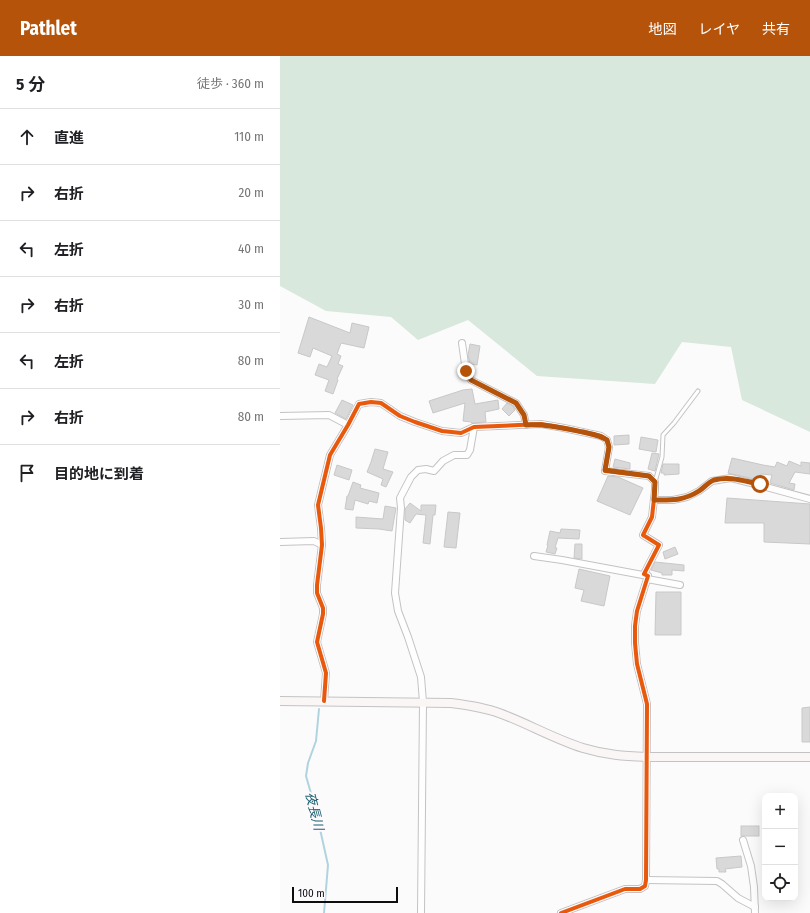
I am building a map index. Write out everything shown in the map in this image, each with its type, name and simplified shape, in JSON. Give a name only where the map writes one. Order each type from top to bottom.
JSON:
[{"type":"street","points":[[462,343],[466,371],[471,380],[516,403],[524,415],[526,425]]},
{"type":"street","points":[[324,701],[326,673],[317,642],[323,614],[323,608],[317,593],[322,545],[318,505],[330,455],[359,404],[371,402],[381,403],[400,416],[442,431],[461,433],[474,427],[541,424],[601,436],[607,440],[609,447],[605,470],[649,476],[655,482],[652,517],[642,535],[660,545],[644,574],[647,578],[637,611],[635,626],[637,664],[647,704],[645,886],[640,889],[625,889],[561,913]]},
{"type":"street","points":[[280,416],[329,415],[348,425]]},
{"type":"street","points":[[421,913],[421,677],[398,611],[395,593],[401,508],[400,498],[411,477],[418,470],[426,469],[434,471],[443,461],[454,455],[467,455],[470,450],[474,427]]},
{"type":"street","points":[[654,500],[673,500],[687,497],[699,491],[712,481],[731,478],[760,484],[810,499]]},
{"type":"street","points":[[280,542],[314,541],[322,545]]},
{"type":"street","points":[[534,556],[562,560],[680,585]]},
{"type":"street","points":[[280,701],[422,702],[451,703],[478,707],[497,712],[582,748],[621,756],[810,757]]},
{"type":"street","points":[[742,840],[751,866],[755,910]]},
{"type":"street","points":[[646,880],[717,881],[755,910]]},
{"type":"lane","points":[[655,482],[662,457],[663,435],[698,391]]},
{"type":"green space","points":[[280,56],[810,56],[810,432],[742,400],[731,347],[682,342],[655,384],[537,376],[468,320],[418,340],[391,317],[326,311],[280,286]]},
{"type":"building","points":[[309,317],[350,333],[352,323],[369,327],[364,348],[341,343],[337,354],[341,356],[338,364],[343,366],[337,379],[338,380],[333,394],[325,391],[329,380],[315,375],[319,364],[327,367],[332,356],[313,348],[310,357],[298,353]]},
{"type":"building","points":[[470,344],[480,346],[477,365],[470,364],[468,355]]},
{"type":"building","points":[[472,389],[475,404],[498,400],[499,409],[485,412],[486,422],[472,423],[463,421],[465,403],[433,413],[429,401],[463,390]]},
{"type":"building","points":[[342,400],[353,405],[346,419],[335,413]]},
{"type":"building","points":[[507,403],[513,406],[515,410],[509,416],[502,409]]},
{"type":"building","points":[[629,435],[629,444],[614,445],[614,436]]},
{"type":"building","points":[[641,437],[658,440],[656,452],[639,449]]},
{"type":"building","points":[[375,449],[388,452],[383,469],[393,472],[386,487],[381,485],[383,479],[367,472]]},
{"type":"building","points":[[652,453],[659,454],[655,471],[648,469]]},
{"type":"building","points":[[732,458],[775,467],[777,462],[787,466],[789,461],[801,466],[801,462],[810,463],[810,474],[795,472],[789,483],[795,484],[794,490],[770,483],[772,475],[761,474],[759,480],[728,473]]},
{"type":"building","points":[[615,459],[630,463],[630,469],[613,467]]},
{"type":"building","points":[[663,464],[679,464],[679,474],[664,475],[664,473],[661,473]]},
{"type":"building","points":[[337,465],[352,470],[349,480],[334,475]]},
{"type":"building","points":[[608,476],[618,477],[643,488],[630,515],[597,501]]},
{"type":"building","points":[[353,482],[361,485],[360,488],[379,493],[377,503],[369,501],[368,504],[355,500],[353,510],[345,509],[347,496]]},
{"type":"building","points":[[727,498],[810,504],[810,544],[764,542],[764,523],[725,523]]},
{"type":"building","points":[[410,503],[421,511],[421,505],[436,505],[435,515],[433,515],[430,544],[423,543],[426,515],[416,514],[410,523],[405,520],[405,509]]},
{"type":"building","points":[[385,506],[396,508],[392,531],[356,528],[356,517],[383,519]]},
{"type":"building","points":[[448,512],[460,513],[456,548],[444,547]]},
{"type":"building","points":[[561,529],[580,530],[579,539],[558,538],[555,554],[546,552],[550,531],[560,533]]},
{"type":"building","points":[[575,544],[582,544],[582,559],[574,558]]},
{"type":"building","points":[[675,547],[678,554],[665,559],[663,552]]},
{"type":"building","points":[[655,562],[684,565],[684,571],[672,570],[672,575],[662,575],[662,573],[651,570]]},
{"type":"building","points":[[579,569],[610,576],[604,606],[581,601],[584,590],[575,588]]},
{"type":"building","points":[[656,592],[681,592],[681,635],[655,635]]},
{"type":"building","points":[[810,707],[810,742],[802,742],[802,708]]},
{"type":"building","points":[[741,826],[759,826],[759,836],[741,836]]},
{"type":"building","points":[[741,856],[742,867],[725,869],[726,872],[719,872],[719,869],[717,869],[716,858]]},
{"type":"waterway","name":"夜長川","points":[[319,709],[316,741],[308,763],[306,776],[316,811],[328,865],[324,913]]},
{"type":"cycle path","points":[[324,701],[326,673],[317,642],[323,614],[323,608],[317,593],[322,545],[318,505],[330,455],[359,404],[371,402],[381,403],[400,416],[442,431],[461,433],[474,427],[541,424],[601,436],[607,440],[609,447],[605,471],[649,476],[655,482],[655,490],[652,517],[643,535],[659,545],[644,574],[648,576],[637,611],[635,626],[637,664],[647,704],[645,886],[640,889],[625,889],[561,913]]},
{"type":"route","points":[[466,371],[471,380],[516,403],[524,415],[526,425],[541,424],[564,428],[601,436],[607,440],[609,447],[605,470],[649,476],[655,482],[654,500],[673,500],[687,497],[699,491],[712,481],[731,478],[760,484]]}]
